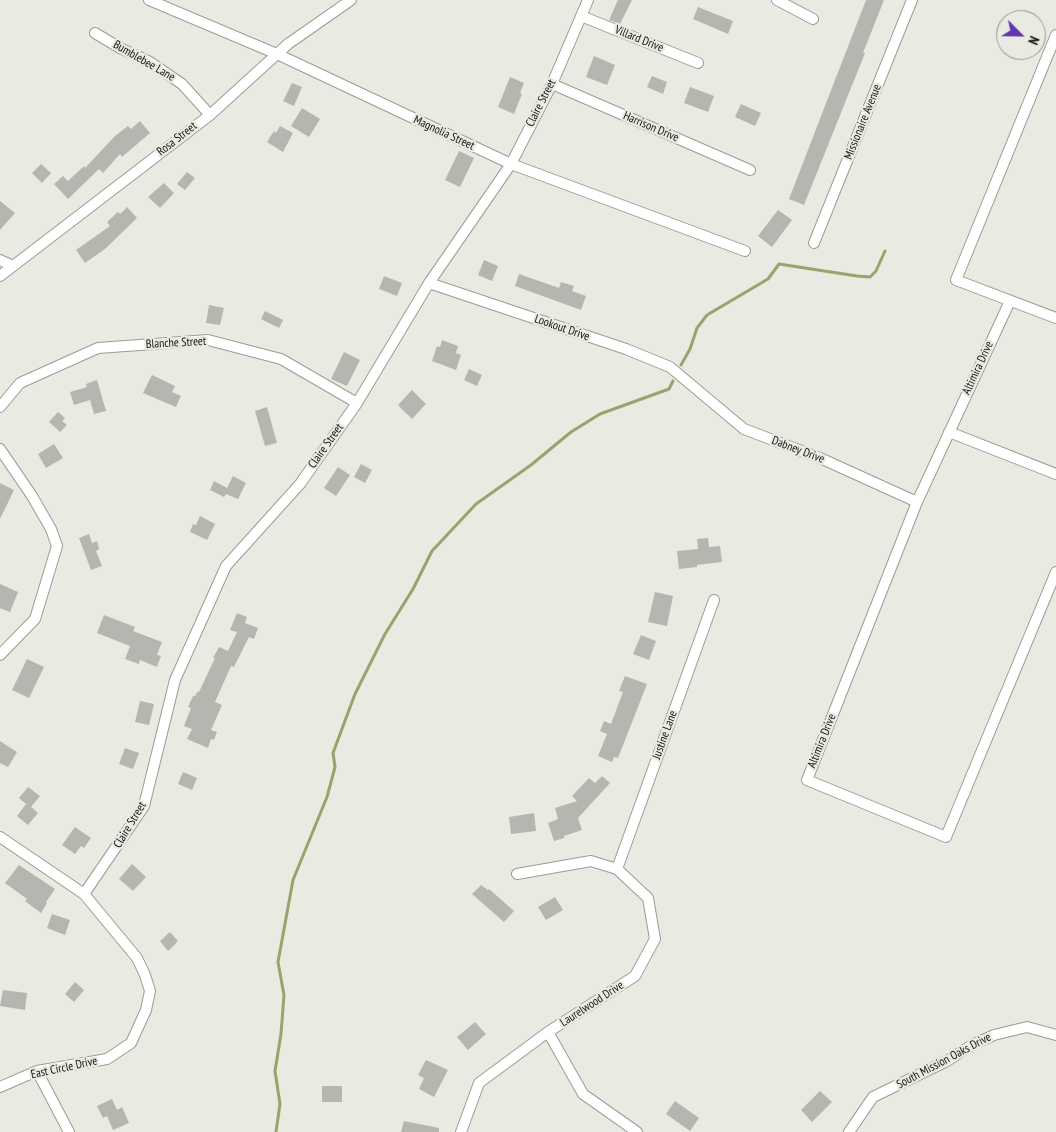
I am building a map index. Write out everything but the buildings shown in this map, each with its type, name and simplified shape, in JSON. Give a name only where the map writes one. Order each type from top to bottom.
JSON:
[{"type":"street","name":"Magnolia Street","points":[[149,0],[277,54],[511,164],[745,251]]},
{"type":"street","name":"Rosa Street","points":[[0,276],[210,114],[288,44],[351,0]]},
{"type":"street","name":"Claire Street","points":[[84,894],[144,806],[175,680],[226,566],[300,484],[357,402],[429,283],[511,164],[552,84],[588,0]]},
{"type":"street","points":[[777,0],[814,19]]},
{"type":"street","name":"Missionaire Avenue","points":[[814,243],[912,0]]},
{"type":"street","name":"Villard Drive","points":[[581,16],[698,62]]},
{"type":"street","name":"Bumblebee Lane","points":[[95,33],[120,48],[150,62],[182,84],[210,114]]},
{"type":"street","points":[[1056,35],[956,280],[1056,318]]},
{"type":"street","name":"Harrison Drive","points":[[552,84],[750,170]]},
{"type":"street","points":[[0,260],[13,266]]},
{"type":"street","name":"Lookout Drive","points":[[429,283],[626,348],[670,367],[689,383]]},
{"type":"street","name":"Altimira Drive","points":[[1010,301],[917,502],[807,780],[946,837],[1056,572]]},
{"type":"street","name":"Blanche Street","points":[[0,407],[20,383],[98,348],[208,340],[281,359],[357,402]]},
{"type":"street","name":"Dabney Drive","points":[[689,383],[744,429],[820,458],[917,502]]},
{"type":"street","points":[[949,432],[1056,474]]},
{"type":"street","points":[[0,449],[32,496],[51,529],[57,546],[35,619],[0,656]]},
{"type":"street","name":"Justine Lane","points":[[617,869],[714,600]]},
{"type":"street","name":"East Circle Drive","points":[[0,837],[84,894],[137,958],[150,991],[146,1010],[131,1043],[106,1059],[37,1071],[0,1087]]},
{"type":"street","name":"Laurelwood Drive","points":[[461,1132],[479,1084],[548,1032],[635,976],[656,939],[648,898],[617,869],[591,862],[517,874]]},
{"type":"street","name":"South Mission Oaks Drive","points":[[849,1132],[874,1098],[947,1061],[972,1045],[994,1035],[1027,1027],[1056,1036]]},
{"type":"street","points":[[548,1032],[583,1094],[636,1132]]},
{"type":"street","points":[[37,1071],[69,1132]]},
{"type":"waterway","points":[[681,365],[690,349],[697,328],[707,315],[768,279],[779,264],[870,277],[876,271],[885,251]]},
{"type":"waterway","points":[[276,1132],[280,1104],[275,1071],[281,1034],[284,995],[278,962],[293,880],[327,797],[335,767],[333,753],[355,694],[385,634],[413,589],[432,551],[476,504],[531,465],[571,432],[600,414],[669,389],[673,381]]}]
